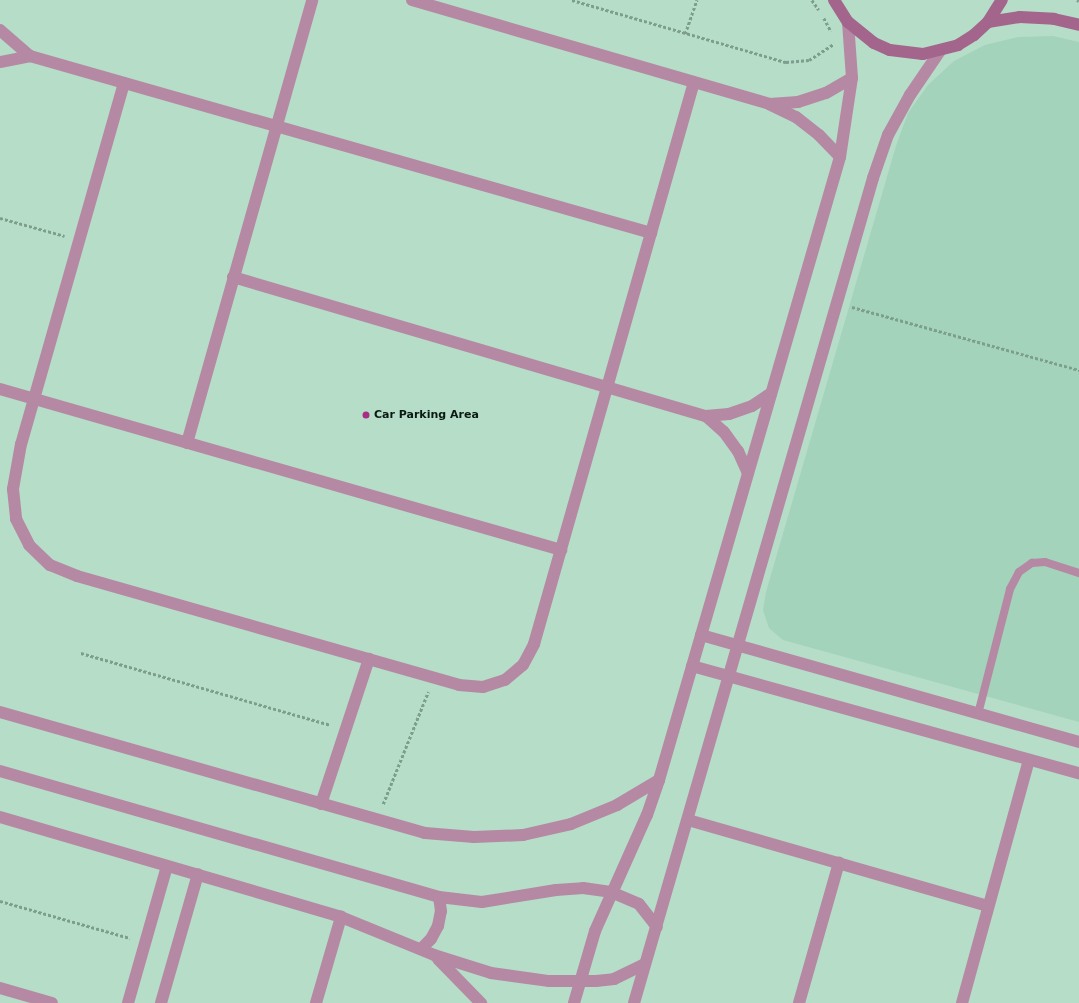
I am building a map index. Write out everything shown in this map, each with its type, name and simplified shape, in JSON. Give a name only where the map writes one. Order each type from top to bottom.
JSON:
[{"type":"street","points":[[187,443],[312,0]]},
{"type":"street","points":[[412,0],[769,104],[796,117],[819,135],[840,157]]},
{"type":"street","points":[[834,0],[848,22],[869,40],[890,50],[918,54],[940,51],[958,45],[988,22],[1002,0]]},
{"type":"street","points":[[988,22],[1020,17],[1054,19],[1079,25]]},
{"type":"street","points":[[574,1003],[579,980],[611,892],[647,815],[659,780],[840,157],[852,78],[848,22]]},
{"type":"street","points":[[0,30],[30,56],[651,233]]},
{"type":"street","points":[[634,1003],[730,676],[873,178],[888,135],[910,95],[940,51]]},
{"type":"street","points":[[0,62],[30,56]]},
{"type":"street","points":[[769,104],[798,102],[819,96],[852,78]]},
{"type":"street","points":[[124,83],[21,444],[13,489],[16,519],[29,545],[50,565],[77,576],[459,685],[483,687],[505,680],[523,665],[534,644],[694,82]]},
{"type":"street","points":[[233,277],[706,416],[729,414],[752,406],[771,393]]},
{"type":"street","points":[[0,390],[561,550]]},
{"type":"street","points":[[706,416],[724,432],[738,451],[748,472]]},
{"type":"street","points":[[701,635],[1079,742]]},
{"type":"street","points":[[322,804],[369,659]]},
{"type":"street","points":[[692,666],[1079,773]]},
{"type":"street","points":[[0,712],[425,833],[474,838],[523,834],[584,818],[617,805],[659,780]]},
{"type":"street","points":[[962,1003],[1029,760]]},
{"type":"street","points":[[0,771],[439,897],[482,902],[556,890],[583,888],[611,892],[639,904],[657,927]]},
{"type":"street","points":[[0,817],[340,917],[434,955],[491,973],[520,978],[579,980],[614,979],[645,964]]},
{"type":"street","points":[[688,820],[988,906]]},
{"type":"street","points":[[799,1003],[839,863]]},
{"type":"street","points":[[128,1003],[167,866]]},
{"type":"street","points":[[161,1003],[198,874]]},
{"type":"street","points":[[421,949],[432,939],[438,926],[441,911],[439,897]]},
{"type":"street","points":[[316,1003],[340,917]]},
{"type":"street","points":[[434,955],[481,1003]]},
{"type":"street","points":[[0,988],[52,1003]]},
{"type":"lane","points":[[978,714],[1010,589],[1019,572],[1032,563],[1045,562],[1079,573]]},
{"type":"path","points":[[572,0],[685,34],[786,62],[809,60],[836,42],[812,0]]},
{"type":"path","points":[[685,34],[697,0]]},
{"type":"path","points":[[0,218],[79,240]]},
{"type":"path","points":[[837,303],[1079,370]]},
{"type":"path","points":[[81,653],[346,729]]},
{"type":"path","points":[[377,820],[434,678]]},
{"type":"path","points":[[0,902],[145,942]]},
{"type":"shaded area","points":[[1053,36],[1079,42],[1079,722],[783,640],[769,628],[763,610],[766,592],[896,146],[908,113],[928,85],[954,61],[985,45],[1018,37]]},
{"type":"place","name":"Car Parking Area","points":[[366,415]]}]
